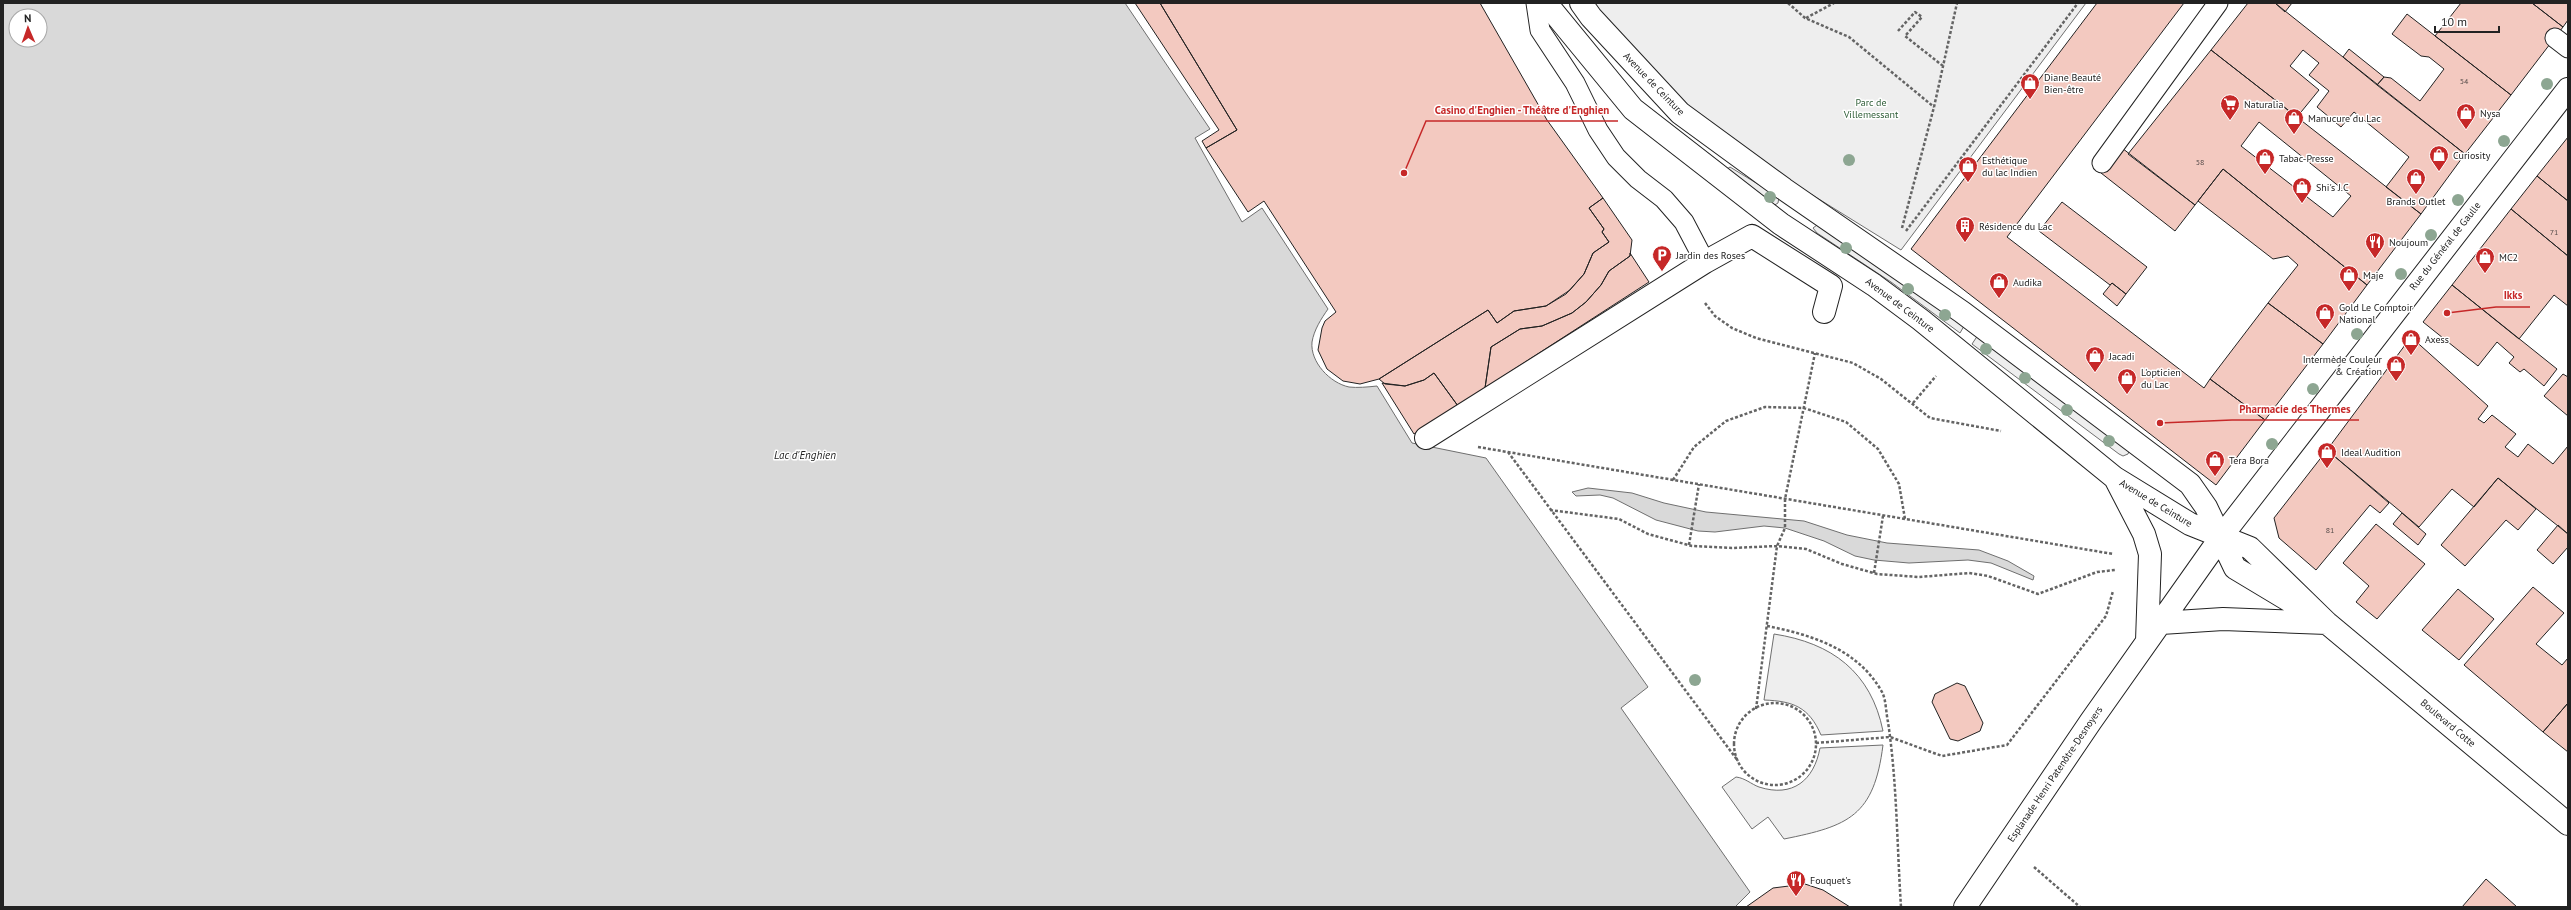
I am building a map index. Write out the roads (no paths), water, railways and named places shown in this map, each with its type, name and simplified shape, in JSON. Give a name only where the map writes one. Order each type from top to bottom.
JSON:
[{"type":"main road","name":"Avenue de Ceinture","points":[[1546,3],[1633,109],[1780,224],[1874,285],[1921,320],[2115,478],[2190,524],[2221,537]]},
{"type":"main road","name":"Avenue de Ceinture","points":[[1581,3],[1591,17],[1680,113],[1784,189],[1962,312],[2190,484],[2206,507],[2221,537]]},
{"type":"main road","name":"Rue du Général de Gaulle","points":[[2221,537],[2568,89]]},
{"type":"main road","points":[[1426,438],[1705,262],[1752,236],[1831,286],[1824,312]]},
{"type":"main road","points":[[2115,478],[2144,534],[2150,554],[2147,641]]},
{"type":"main road","name":"Boulevard Cotte","points":[[2221,537],[2236,568],[2327,623],[2568,824]]},
{"type":"main road","name":"Esplanade Henri Patenôtre-Desnoyers","points":[[1965,907],[2147,641],[2221,537]]},
{"type":"main road","points":[[2161,623],[2223,619],[2327,623]]},
{"type":"lane","points":[[1536,3],[1540,30],[1576,83],[1598,130],[1616,157],[1638,179],[1664,199],[1684,222],[1705,262]]},
{"type":"lane","points":[[2102,163],[2218,3]]},
{"type":"water","name":"Lac d'Enghien","points":[[3,3],[1125,3],[1210,129],[1195,138],[1242,222],[1262,208],[1328,309],[1316,329],[1312,342],[1312,350],[1318,364],[1328,376],[1342,385],[1349,387],[1377,386],[1412,443],[1486,458],[1648,687],[1621,708],[1750,892],[1735,907],[3,907]]},
{"type":"water","points":[[1588,488],[1632,493],[1664,503],[1706,512],[1804,521],[1847,535],[1887,543],[1979,550],[2008,561],[2034,576],[2033,580],[1991,563],[1968,560],[1909,563],[1874,560],[1855,556],[1824,541],[1785,528],[1764,526],[1715,532],[1698,531],[1656,520],[1613,498],[1600,495],[1576,496],[1572,492]]},
{"type":"place","name":"Diane Beauté Bien-être","points":[[2030,100]]},
{"type":"place","name":"Naturalia","points":[[2230,121]]},
{"type":"place","name":"Nysa","points":[[2466,130]]},
{"type":"place","name":"Manucure du Lac","points":[[2294,135]]},
{"type":"place","name":"Curiosity","points":[[2439,172]]},
{"type":"place","name":"Casino d'Enghien - Théâtre d'Enghien","points":[[1404,173]]},
{"type":"place","name":"Tabac-Presse","points":[[2265,175]]},
{"type":"place","name":"Esthétique du lac Indien","points":[[1968,183]]},
{"type":"place","name":"Brands Outlet","points":[[2416,195]]},
{"type":"place","name":"Shi's J.C","points":[[2302,204]]},
{"type":"place","name":"Résidence du Lac","points":[[1965,243]]},
{"type":"place","name":"Noujoum","points":[[2375,259]]},
{"type":"place","name":"Jardin des Roses","points":[[1662,272]]},
{"type":"place","name":"MC2","points":[[2485,274]]},
{"type":"place","name":"Maje","points":[[2349,292]]},
{"type":"place","name":"Audika","points":[[1999,299]]},
{"type":"place","name":"Ikks","points":[[2447,313]]},
{"type":"place","name":"Gold Le Comptoir National","points":[[2325,330]]},
{"type":"place","name":"Axess","points":[[2411,356]]},
{"type":"place","name":"Jacadi","points":[[2095,373]]},
{"type":"place","name":"Intermède Couleur & Création","points":[[2396,382]]},
{"type":"place","name":"L'opticien du Lac","points":[[2127,395]]},
{"type":"place","name":"Pharmacie des Thermes","points":[[2160,423]]},
{"type":"place","name":"Ideal Audition","points":[[2327,469]]},
{"type":"place","name":"Tera Bora","points":[[2215,477]]},
{"type":"place","name":"Fouquet's","points":[[1796,897]]},
{"type":"park label","name":"Parc de Villemessant","points":[[1871,108]]}]
